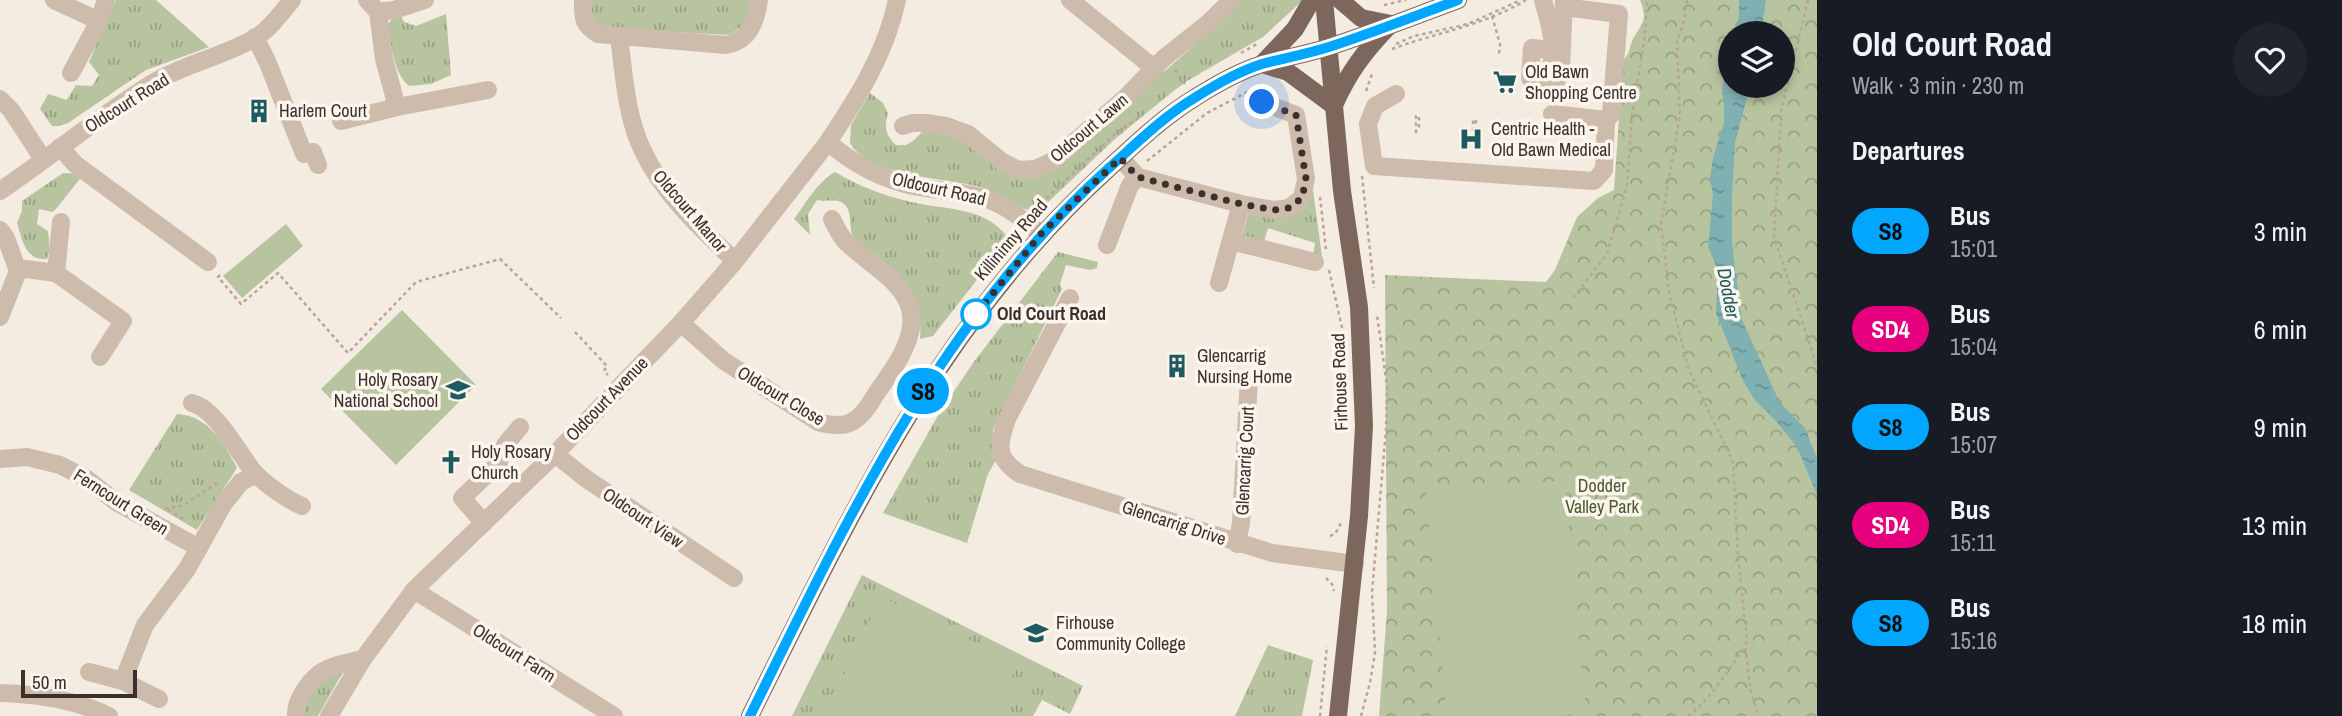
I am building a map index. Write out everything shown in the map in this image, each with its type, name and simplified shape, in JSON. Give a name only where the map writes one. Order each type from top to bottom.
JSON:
[{"type":"main road","points":[[1312,0],[1295,29],[1262,64],[1288,72],[1334,106],[1347,76],[1363,53],[1391,24]]},
{"type":"main road","name":"Firhouse Road","points":[[1324,0],[1342,191],[1359,307],[1364,426],[1354,564],[1338,716]]},
{"type":"main road","points":[[1340,0],[1361,18],[1391,24]]},
{"type":"main road","name":"Killininny Road","points":[[750,716],[864,488],[909,413],[961,334],[1041,234],[1158,124],[1195,97],[1262,64],[1328,47],[1458,0]]},
{"type":"street","points":[[54,0],[99,21]]},
{"type":"street","points":[[71,74],[99,21],[106,0]]},
{"type":"street","name":"Oldcourt Road","points":[[0,191],[122,102],[157,81],[226,53],[255,37],[269,27],[292,0]]},
{"type":"street","points":[[397,107],[372,6],[394,10],[425,0]]},
{"type":"street","points":[[583,0],[583,17],[588,27],[598,34],[726,45],[744,38],[752,27],[759,0]]},
{"type":"street","points":[[828,142],[870,75],[889,32],[897,0]]},
{"type":"street","points":[[1070,0],[1163,67]]},
{"type":"street","name":"Oldcourt Lawn","points":[[903,126],[919,123],[946,126],[968,134],[1001,161],[1017,170],[1035,169],[1051,162],[1163,67],[1164,58],[1207,24],[1231,0]]},
{"type":"street","points":[[1396,94],[1375,106],[1368,124],[1374,166],[1594,181],[1604,170],[1606,120],[1611,115],[1619,14],[1564,4],[1561,69],[1543,81],[1552,67],[1553,37],[1543,0]]},
{"type":"street","points":[[255,37],[304,155],[313,152],[318,165]]},
{"type":"street","name":"Oldcourt Manor","points":[[619,37],[629,108],[640,147],[657,177],[689,215],[735,261]]},
{"type":"street","points":[[341,121],[397,107],[488,90]]},
{"type":"street","points":[[0,99],[11,110],[43,159]]},
{"type":"street","points":[[1120,158],[1138,177],[1241,204],[1274,210],[1289,208],[1302,198],[1306,179],[1296,115],[1262,102]]},
{"type":"street","points":[[1552,114],[1606,120]]},
{"type":"street","name":"Oldcourt Road","points":[[828,142],[851,160],[888,177],[912,185],[989,199],[1011,211],[1041,234]]},
{"type":"street","name":"Oldcourt Avenue","points":[[329,716],[363,659],[414,590],[555,454],[681,323],[735,261],[828,142]]},
{"type":"street","points":[[60,147],[75,164],[208,262]]},
{"type":"street","points":[[1107,246],[1130,185],[1138,177]]},
{"type":"street","points":[[1219,283],[1241,204]]},
{"type":"street","name":"Oldcourt Close","points":[[681,323],[724,361],[818,422],[835,427],[853,422],[866,410],[905,349],[911,330],[911,310],[904,292],[889,276],[844,240],[832,219]]},
{"type":"street","points":[[56,273],[61,222]]},
{"type":"street","points":[[0,230],[6,238],[18,271],[0,317]]},
{"type":"street","points":[[1231,242],[1323,258]]},
{"type":"street","points":[[18,271],[26,269],[56,273],[123,321],[100,357]]},
{"type":"street","name":"Glencarrig Drive","points":[[1070,298],[1007,419],[1001,438],[1002,458],[1009,467],[1020,474],[1272,554],[1354,564]]},
{"type":"street","name":"Glencarrig Court","points":[[1237,544],[1241,523],[1249,378]]},
{"type":"street","points":[[192,402],[201,405],[223,429],[256,474],[302,506]]},
{"type":"street","points":[[484,523],[462,498],[499,463],[505,445],[520,427]]},
{"type":"street","name":"Oldcourt View","points":[[555,454],[584,478],[734,578]]},
{"type":"street","name":"Ferncourt Green","points":[[0,459],[27,457],[60,465],[87,479],[116,502],[198,548]]},
{"type":"street","points":[[123,681],[145,625],[187,569],[223,503],[241,482],[256,474]]},
{"type":"street","name":"Oldcourt Farm","points":[[414,590],[614,716]]},
{"type":"street","points":[[296,716],[295,707],[300,698],[321,673],[363,659]]},
{"type":"street","points":[[89,672],[123,681],[159,699]]},
{"type":"street","points":[[0,693],[61,700],[95,709],[109,716]]},
{"type":"path","points":[[1377,6],[1406,0]]},
{"type":"path","points":[[1385,51],[1469,27],[1523,0]]},
{"type":"path","points":[[1414,36],[1468,24],[1523,0]]},
{"type":"path","points":[[1573,298],[1607,254],[1627,186],[1632,115],[1644,42],[1647,5],[1645,0]]},
{"type":"path","points":[[1687,0],[1677,42],[1680,116],[1661,224],[1669,292],[1689,370],[1733,462],[1738,556],[1747,641],[1730,670],[1688,716]]},
{"type":"path","points":[[1808,0],[1781,111],[1774,237],[1817,366]]},
{"type":"path","points":[[1492,16],[1500,44],[1499,54]]},
{"type":"path","points":[[1163,67],[1185,84]]},
{"type":"path","points":[[1370,79],[1375,69]]},
{"type":"path","points":[[1147,161],[1207,113],[1226,102]]},
{"type":"path","points":[[1416,134],[1416,116],[1419,116],[1419,128]]},
{"type":"path","points":[[1320,197],[1323,258],[1345,341]]},
{"type":"path","points":[[208,262],[222,272],[218,277],[241,304],[278,273],[348,353],[416,282],[500,259],[561,318]]},
{"type":"path","points":[[575,332],[607,366],[604,371],[610,377]]},
{"type":"path","points":[[157,508],[168,510],[184,505],[221,480]]},
{"type":"path","points":[[1330,536],[1338,529],[1342,518]]},
{"type":"path","points":[[1361,716],[1375,653],[1373,624]]},
{"type":"path","points":[[1745,646],[1751,693],[1759,716]]},
{"type":"green space","points":[[116,0],[156,0],[209,47],[146,70],[68,123],[52,126],[40,109],[48,94],[67,100],[76,85],[92,86],[99,75],[89,62]]},
{"type":"green space","points":[[590,0],[751,0],[745,21],[729,35],[605,28],[591,18]]},
{"type":"green space","points":[[1241,0],[1303,0],[1263,37],[1171,93],[1115,139],[1044,206],[1037,209],[1022,208],[980,187],[891,170],[860,155],[850,143],[851,125],[870,93],[883,103],[888,113],[886,130],[896,145],[906,145],[930,129],[970,142],[995,164],[1051,170],[1221,22]]},
{"type":"green space","name":"Dodder Valley Park","points":[[1640,0],[1817,0],[1817,716],[1379,716],[1387,611],[1385,275],[1546,282],[1555,270],[1577,217],[1598,198],[1614,190],[1623,61],[1642,24],[1644,12]]},
{"type":"green space","points":[[400,14],[404,22],[416,26],[446,14],[451,75],[431,84],[409,86],[399,74],[388,24]]},
{"type":"green space","points":[[835,172],[891,196],[974,214],[986,219],[1006,235],[1001,249],[933,336],[920,339],[920,320],[911,291],[893,269],[854,239],[845,205],[838,201],[817,200],[808,214],[810,235],[794,219],[818,187]]},
{"type":"green space","points":[[63,173],[84,174],[55,210],[52,212],[39,209],[37,224],[48,231],[50,249],[47,259],[40,259],[29,253],[21,236],[17,223],[22,211],[22,201]]},
{"type":"green space","points":[[1313,190],[1322,257],[1313,255],[1315,243],[1268,228],[1264,242],[1242,235],[1248,214],[1287,217],[1302,209]]},
{"type":"green space","points":[[286,224],[303,246],[242,298],[223,276]]},
{"type":"green space","points":[[1058,252],[1098,262],[1097,268],[1090,270],[1066,265],[1060,284],[1062,289],[993,430],[993,457],[996,460],[988,474],[967,543],[883,513],[940,412],[973,363]]},
{"type":"green space","points":[[402,310],[476,385],[396,465],[321,389]]},
{"type":"green space","points":[[177,414],[207,425],[221,440],[237,468],[197,530],[129,490]]},
{"type":"green space","points":[[1565,480],[1586,713],[1557,716],[1447,716],[1426,493]]},
{"type":"green space","points":[[862,575],[1083,686],[1070,714],[1042,700],[1033,716],[792,716]]},
{"type":"green space","points":[[881,597],[1018,663],[993,716],[824,716]]},
{"type":"green space","points":[[1268,645],[1313,660],[1302,716],[1235,716]]},
{"type":"green space","points":[[343,672],[318,716],[304,716],[309,698],[316,687]]},
{"type":"water","points":[[1739,0],[1766,0],[1763,21],[1738,21]]},
{"type":"water","name":"Dodder","points":[[1723,98],[1747,98],[1735,143],[1732,196],[1732,244],[1742,320],[1780,403],[1805,428],[1817,458],[1817,495],[1797,447],[1755,400],[1743,381],[1716,313],[1718,270],[1708,247],[1713,194],[1710,178],[1724,123]]},
{"type":"bus line","name":"S8","points":[[750,716],[864,488],[909,413],[961,334],[1041,234],[1158,124],[1195,97],[1262,64],[1328,47],[1458,0]]},
{"type":"place","name":"Old Bawn Shopping Centre","points":[[1505,82]]},
{"type":"place","name":"Harlem Court","points":[[259,111]]},
{"type":"place","name":"Centric Health - Old Bawn Medical","points":[[1471,139]]},
{"type":"place","name":"Old Court Road","points":[[976,314]]},
{"type":"place","name":"Glencarrig Nursing Home","points":[[1177,366]]},
{"type":"place","name":"Holy Rosary National School","points":[[458,390]]},
{"type":"place","name":"Holy Rosary Church","points":[[451,462]]},
{"type":"place","name":"Firhouse Community College","points":[[1036,633]]},
{"type":"route","points":[[976,314],[973,318],[1041,234],[1120,158],[1138,177],[1241,204],[1274,210],[1289,208],[1302,198],[1306,179],[1296,115],[1262,102]]}]
